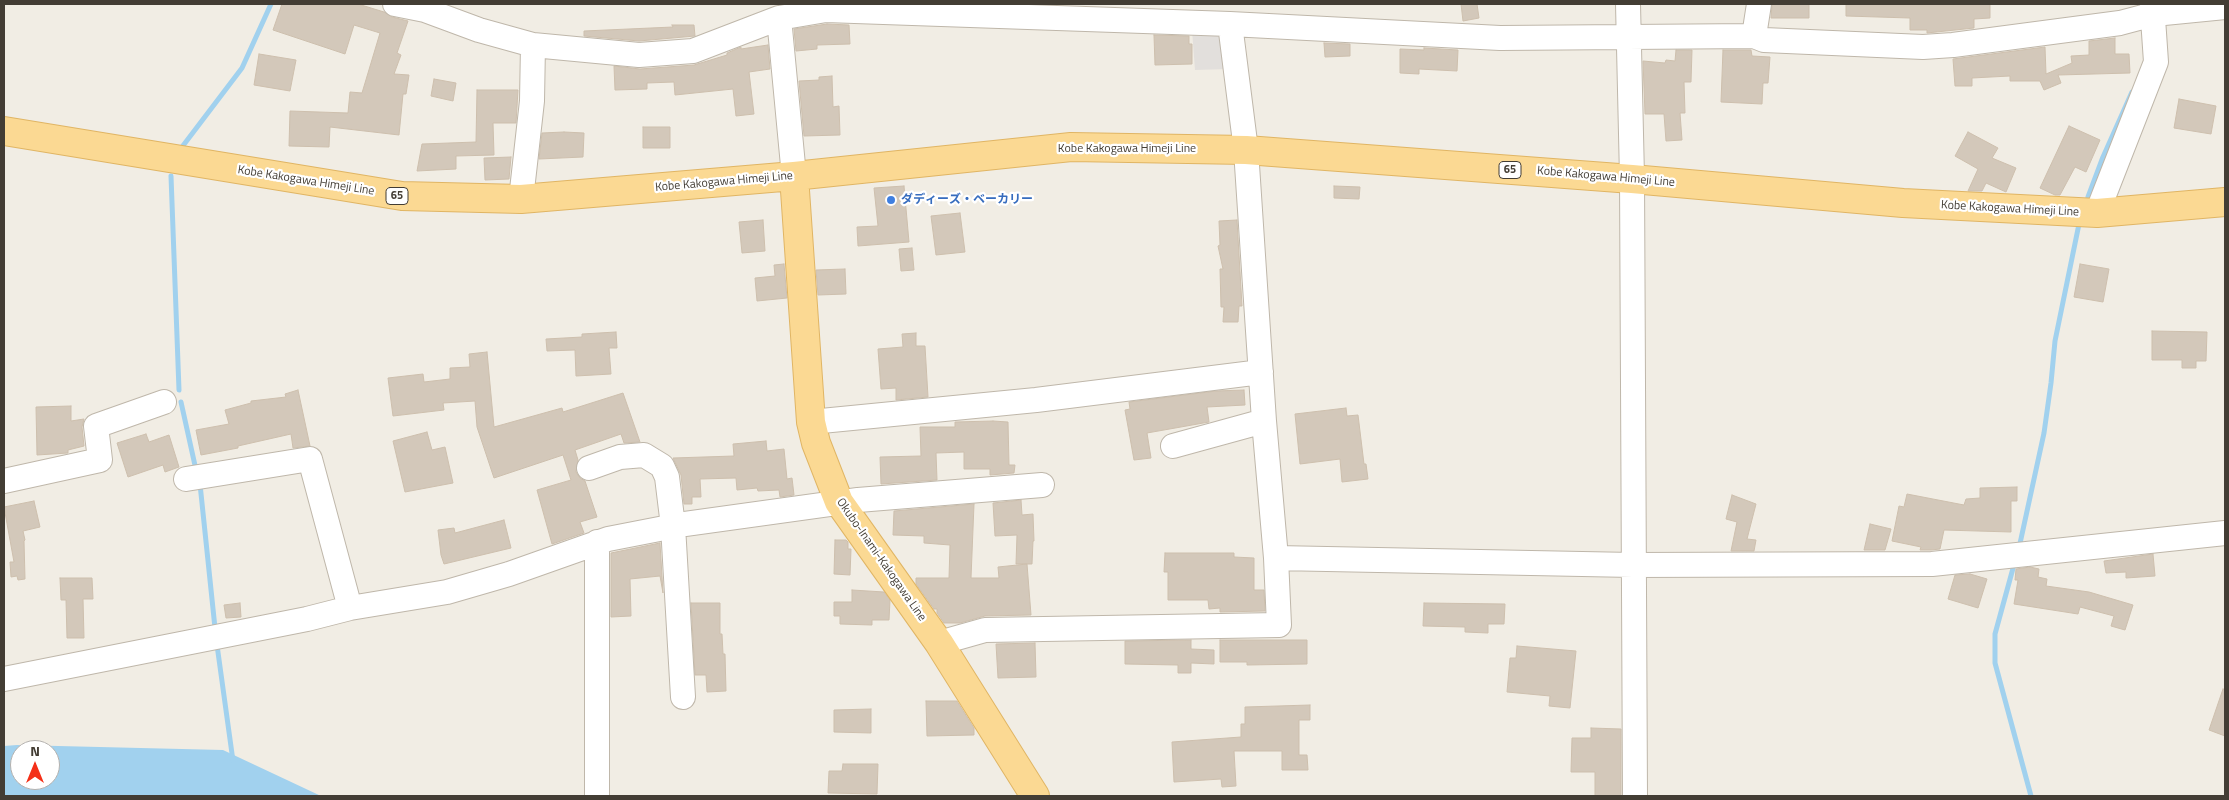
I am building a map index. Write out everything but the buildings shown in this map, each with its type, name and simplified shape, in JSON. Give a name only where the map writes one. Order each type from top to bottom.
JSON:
[{"type":"main road","name":"Kobe Kakogawa Himeji Line","points":[[4,132],[402,196],[521,199],[794,176],[1071,147],[1246,150],[1632,179],[1903,203],[2097,213],[2225,202]]},
{"type":"main road","name":"Okubo-Inami-Kakogawa Line","points":[[794,176],[811,422],[816,443],[839,502],[939,643],[1035,796]]},
{"type":"street","points":[[395,4],[425,10],[479,30],[533,45],[639,55],[693,51],[780,18],[826,10],[1230,24],[1500,38],[1754,36],[1764,40],[1923,47],[1953,45],[2120,23],[2153,9],[2225,7]]},
{"type":"street","points":[[1628,4],[1632,179],[1635,796]]},
{"type":"street","points":[[1754,36],[1759,4]]},
{"type":"street","points":[[2097,213],[2156,62],[2153,9]]},
{"type":"street","points":[[780,18],[794,176]]},
{"type":"street","points":[[939,643],[985,630],[1279,625],[1276,558],[1264,421],[1246,150],[1230,24]]},
{"type":"street","points":[[521,199],[532,101],[533,45]]},
{"type":"street","points":[[811,422],[1036,400],[1261,372]]},
{"type":"street","points":[[4,481],[100,460],[96,426],[164,402]]},
{"type":"street","points":[[1173,446],[1264,421]]},
{"type":"street","points":[[589,468],[620,457],[644,456],[662,466],[667,477],[673,526],[683,697]]},
{"type":"street","points":[[186,479],[310,458],[350,608]]},
{"type":"street","points":[[4,679],[306,619],[350,608],[447,592],[509,574],[597,542],[673,526],[839,502],[1042,486]]},
{"type":"street","points":[[1276,558],[1633,565],[1932,564],[2225,533]]},
{"type":"street","points":[[597,542],[597,796]]},
{"type":"shaded area","points":[[1227,29],[1229,69],[1195,70],[1192,30]]},
{"type":"water","points":[[4,746],[10,746],[10,790],[60,790],[60,746],[223,750],[321,796],[4,796]]},
{"type":"waterway","points":[[182,147],[242,68],[271,4]]},
{"type":"waterway","points":[[2088,197],[2103,157],[2132,92]]},
{"type":"waterway","points":[[171,176],[179,390]]},
{"type":"waterway","points":[[2019,548],[2044,433],[2055,341],[2079,224]]},
{"type":"waterway","points":[[181,402],[196,470]]},
{"type":"waterway","points":[[200,484],[215,628]]},
{"type":"waterway","points":[[2015,561],[1995,634],[1995,663],[2031,796]]},
{"type":"waterway","points":[[217,645],[233,761]]},
{"type":"place","name":"ダディーズ・ベーカリー","points":[[891,200]]}]
